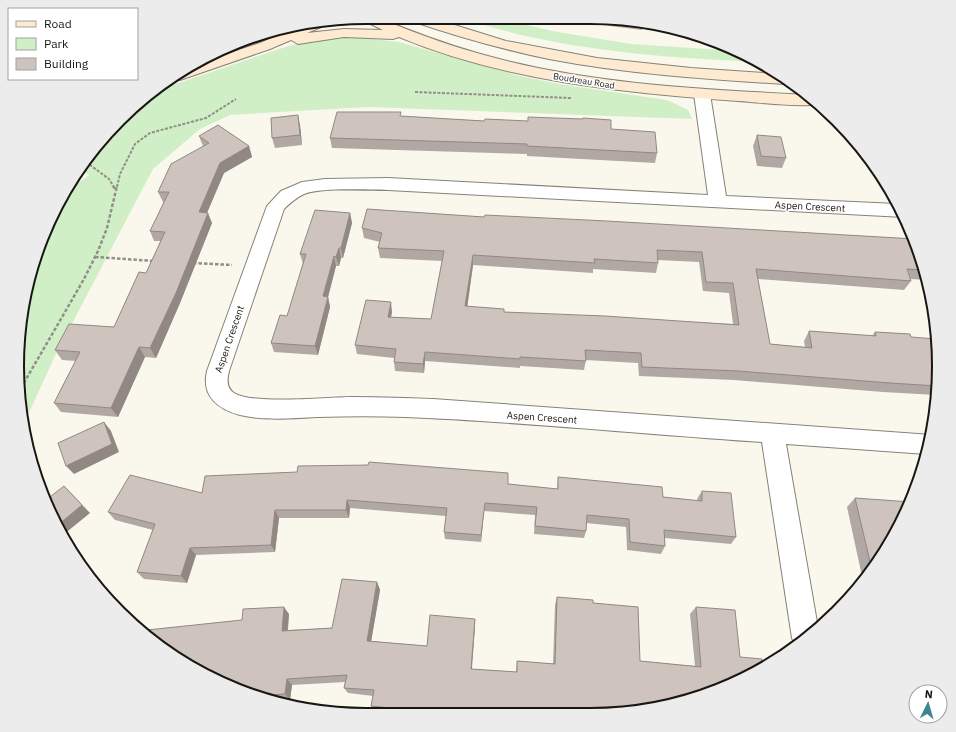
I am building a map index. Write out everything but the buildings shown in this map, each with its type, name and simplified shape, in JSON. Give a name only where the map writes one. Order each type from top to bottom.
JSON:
[{"type":"main road","name":"Boudreau Road","points":[[379,24],[406,36],[459,53],[531,72],[613,86],[702,94],[804,100]]},
{"type":"main road","name":"Boudreau Road","points":[[435,24],[479,39],[571,59],[660,71],[773,77]]},
{"type":"main road","points":[[196,70],[265,46],[300,31]]},
{"type":"main road","points":[[265,46],[335,34],[406,36]]},
{"type":"street","points":[[702,94],[718,201]]},
{"type":"street","name":"Aspen Crescent","points":[[895,211],[422,185],[313,186],[292,192],[282,199],[276,206],[216,380],[220,396],[229,402],[252,408],[384,407],[433,409],[923,444]]},
{"type":"street","points":[[772,433],[805,631]]},
{"type":"path","points":[[416,92],[578,99]]},
{"type":"path","points":[[25,382],[84,280],[95,257],[107,228],[120,174],[131,152],[143,137],[165,128],[206,118],[236,98]]},
{"type":"path","points":[[90,165],[109,179],[116,190]]},
{"type":"path","points":[[95,257],[158,261]]},
{"type":"path","points":[[190,263],[255,267]]},
{"type":"green space","points":[[482,24],[523,24],[552,31],[631,44],[721,50],[745,61],[683,58],[607,50],[532,37]]},
{"type":"green space","points":[[353,37],[399,42],[516,75],[559,84],[667,100],[688,110],[692,119],[368,107],[230,115],[200,129],[153,169],[55,356],[28,415],[24,366],[25,344],[27,321],[36,277],[42,256],[59,215],[77,184],[89,175],[85,173],[95,158],[124,124],[171,86],[303,42]]}]
